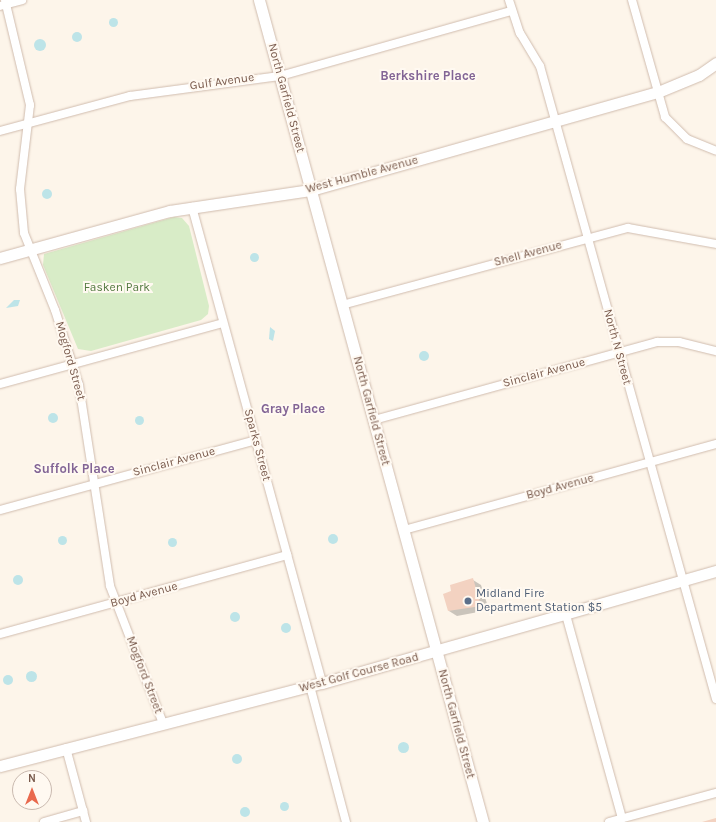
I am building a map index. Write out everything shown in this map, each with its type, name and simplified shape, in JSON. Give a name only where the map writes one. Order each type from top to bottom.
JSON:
[{"type":"main road","name":"North Garfield Street","points":[[259,0],[483,822]]},
{"type":"main road","name":"West Humble Avenue","points":[[0,258],[192,207],[310,190],[556,123],[658,92],[699,75],[716,63]]},
{"type":"main road","name":"West Golf Course Road","points":[[0,766],[162,721],[322,683],[437,652],[716,571]]},
{"type":"street","points":[[4,3],[22,0]]},
{"type":"street","name":"North N Street","points":[[509,0],[520,33],[540,66],[716,699]]},
{"type":"street","points":[[632,0],[665,117],[686,139],[716,151]]},
{"type":"street","name":"Mogford Street","points":[[4,3],[30,105],[20,209],[29,250],[73,364],[95,484],[101,543],[117,602],[162,721]]},
{"type":"street","name":"Gulf Avenue","points":[[0,131],[130,96],[280,76],[512,11]]},
{"type":"street","name":"Sparks Street","points":[[192,207],[322,683]]},
{"type":"street","name":"Shell Avenue","points":[[342,305],[587,237],[642,228],[716,244]]},
{"type":"street","points":[[0,384],[223,323]]},
{"type":"street","name":"Sinclair Avenue","points":[[374,420],[657,342],[679,342],[716,351]]},
{"type":"street","name":"Sinclair Avenue","points":[[0,510],[256,440]]},
{"type":"street","name":"Boyd Avenue","points":[[404,530],[716,444]]},
{"type":"street","name":"Boyd Avenue","points":[[0,634],[288,555]]},
{"type":"street","points":[[566,615],[622,818]]},
{"type":"street","points":[[310,686],[346,822]]},
{"type":"street","points":[[66,748],[86,822]]},
{"type":"street","points":[[609,822],[716,793]]},
{"type":"street","points":[[44,822],[83,811]]},
{"type":"green space","name":"Fasken Park","points":[[174,217],[182,218],[189,226],[209,306],[208,314],[201,320],[91,351],[78,349],[43,265],[44,254]]},
{"type":"water","points":[[113,17],[118,22],[113,27],[108,22]]},
{"type":"water","points":[[75,32],[79,32],[81,33],[81,41],[75,42],[72,39],[72,35]]},
{"type":"water","points":[[40,39],[44,41],[46,45],[44,49],[40,51],[36,49],[34,45],[36,41]]},
{"type":"water","points":[[45,189],[49,189],[51,190],[51,198],[45,199],[42,196],[42,192]]},
{"type":"water","points":[[254,252],[259,257],[254,262],[249,257]]},
{"type":"water","points":[[14,300],[20,300],[18,306],[6,308]]},
{"type":"water","points":[[270,327],[275,331],[273,341],[269,339]]},
{"type":"water","points":[[422,351],[426,351],[428,352],[428,360],[422,361],[419,358],[419,354]]},
{"type":"water","points":[[51,413],[55,413],[57,414],[57,422],[51,423],[48,420],[48,416]]},
{"type":"water","points":[[139,415],[144,420],[139,425],[134,420]]},
{"type":"water","points":[[331,534],[335,534],[337,535],[337,543],[331,544],[328,541],[328,537]]},
{"type":"water","points":[[60,536],[64,536],[66,540],[64,544],[60,544],[58,542],[58,538]]},
{"type":"water","points":[[170,538],[174,538],[176,542],[174,546],[170,546],[168,544],[168,540]]},
{"type":"water","points":[[18,575],[23,580],[18,585],[13,580]]},
{"type":"water","points":[[233,612],[237,612],[239,613],[239,621],[233,622],[230,619],[230,615]]},
{"type":"water","points":[[284,623],[288,623],[290,624],[290,632],[284,633],[281,630],[281,626]]},
{"type":"water","points":[[31,670],[35,672],[37,676],[35,680],[31,682],[27,680],[25,676],[27,672]]},
{"type":"water","points":[[6,675],[10,675],[12,676],[12,684],[6,685],[3,682],[3,678]]},
{"type":"water","points":[[401,742],[405,742],[407,743],[407,751],[401,752],[398,749],[398,745]]},
{"type":"water","points":[[237,754],[242,759],[237,764],[232,759]]},
{"type":"water","points":[[284,801],[289,806],[284,811],[279,806]]},
{"type":"water","points":[[243,807],[247,807],[249,808],[249,816],[243,817],[240,814],[240,810]]},
{"type":"building","points":[[473,578],[481,606],[448,611],[443,594],[451,591],[450,585]]},
{"type":"building","points":[[716,818],[716,822],[702,822]]},
{"type":"place","name":"Midland Fire Department Station $5","points":[[468,601]]},
{"type":"district","name":"Berkshire Place","points":[[428,76]]},
{"type":"district","name":"Gray Place","points":[[293,409]]},
{"type":"district","name":"Suffolk Place","points":[[74,469]]}]
